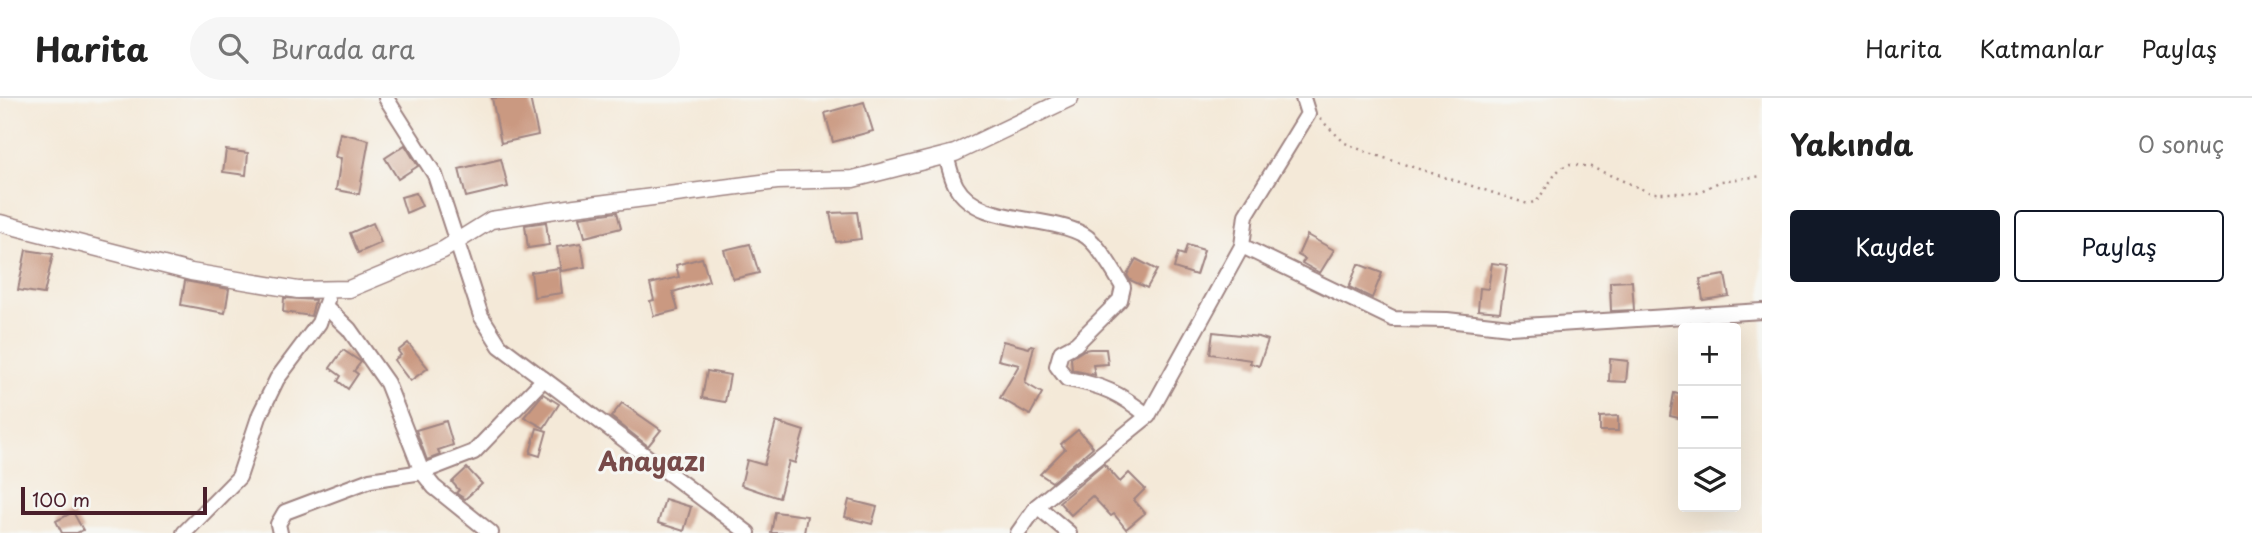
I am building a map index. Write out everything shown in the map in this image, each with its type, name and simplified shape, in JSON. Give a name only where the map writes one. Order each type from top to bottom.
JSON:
[{"type":"street","points":[[386,98],[435,174],[481,316],[500,346],[748,533]]},
{"type":"street","points":[[0,223],[191,272],[298,289],[349,289],[443,250],[491,220],[777,181],[853,179],[946,156],[1070,98]]},
{"type":"street","points":[[1018,533],[1037,506],[1148,416],[1241,246],[1246,215],[1308,114],[1303,98]]},
{"type":"street","points":[[946,156],[956,186],[967,200],[976,206],[989,212],[1062,227],[1086,236],[1099,251],[1123,287],[1120,300],[1076,344],[1061,352],[1057,366],[1067,379],[1114,391],[1148,416]]},
{"type":"street","points":[[1241,246],[1393,319],[1447,320],[1510,327],[1762,311]]},
{"type":"street","points":[[184,533],[239,477],[260,414],[278,379],[319,323],[330,289]]},
{"type":"street","points":[[325,306],[349,329],[387,383],[422,472],[434,487],[491,533]]},
{"type":"street","points":[[280,533],[278,524],[285,512],[370,480],[422,472],[474,452],[544,379]]},
{"type":"street","points":[[1037,506],[1069,533]]},
{"type":"path","points":[[1308,114],[1319,118],[1345,143],[1366,152],[1528,204],[1537,201],[1556,173],[1570,164],[1591,167],[1651,193],[1697,192],[1721,181],[1762,176]]},
{"type":"building","points":[[492,98],[530,98],[538,135],[501,143]]},
{"type":"building","points":[[864,102],[873,131],[833,142],[825,113]]},
{"type":"building","points":[[340,133],[369,140],[359,194],[336,190],[341,158],[335,157]]},
{"type":"building","points":[[405,145],[418,166],[398,179],[385,158]]},
{"type":"building","points":[[226,150],[248,153],[246,175],[223,172]]},
{"type":"building","points":[[501,159],[508,187],[466,197],[459,169]]},
{"type":"building","points":[[416,193],[422,206],[406,213],[401,197]]},
{"type":"building","points":[[617,212],[621,228],[585,237],[580,217]]},
{"type":"building","points":[[857,212],[861,239],[836,242],[830,213]]},
{"type":"building","points":[[546,222],[549,245],[528,248],[525,225]]},
{"type":"building","points":[[373,223],[381,243],[358,253],[350,233]]},
{"type":"building","points":[[1307,235],[1334,250],[1320,273],[1302,263],[1305,259],[1298,255]]},
{"type":"building","points":[[581,243],[585,267],[561,271],[557,247]]},
{"type":"building","points":[[750,244],[759,273],[733,279],[724,250]]},
{"type":"building","points":[[1187,245],[1204,250],[1196,275],[1174,268],[1178,253],[1184,255]]},
{"type":"building","points":[[26,250],[53,254],[44,294],[18,290]]},
{"type":"building","points":[[702,258],[709,281],[673,292],[678,310],[654,316],[650,301],[654,300],[650,284],[679,277],[676,265]]},
{"type":"building","points":[[1136,259],[1157,270],[1147,288],[1130,280],[1127,275]]},
{"type":"building","points":[[1492,263],[1507,265],[1500,312],[1478,310],[1480,288],[1488,289]]},
{"type":"building","points":[[1358,264],[1382,273],[1372,298],[1349,287]]},
{"type":"building","points":[[559,268],[562,293],[534,297],[531,272]]},
{"type":"building","points":[[1725,275],[1729,296],[1703,300],[1700,279]]},
{"type":"building","points":[[185,281],[229,289],[225,313],[181,305]]},
{"type":"building","points":[[1632,281],[1634,310],[1611,311],[1610,282]]},
{"type":"building","points":[[284,298],[315,300],[311,316],[283,312]]},
{"type":"building","points":[[1213,332],[1268,340],[1259,366],[1250,363],[1251,360],[1210,354]]},
{"type":"building","points":[[1003,341],[1029,348],[1034,346],[1025,383],[1042,393],[1030,415],[1000,398],[1019,365],[998,360]]},
{"type":"building","points":[[408,343],[428,368],[410,381],[394,360],[401,355],[398,351]]},
{"type":"building","points":[[1090,349],[1106,349],[1108,364],[1093,365],[1095,375],[1072,370],[1071,358]]},
{"type":"building","points":[[343,350],[361,362],[354,371],[358,374],[348,389],[338,381],[341,376],[330,368]]},
{"type":"building","points":[[1610,359],[1628,361],[1626,382],[1609,381]]},
{"type":"building","points":[[707,371],[730,375],[725,402],[702,398]]},
{"type":"building","points":[[1674,393],[1678,394],[1678,418],[1670,416]]},
{"type":"building","points":[[543,394],[559,404],[544,428],[524,417]]},
{"type":"building","points":[[622,403],[661,430],[648,446],[611,417]]},
{"type":"building","points":[[1618,416],[1618,431],[1600,431],[1600,417]]},
{"type":"building","points":[[446,421],[453,445],[438,450],[440,455],[427,460],[416,430]]},
{"type":"building","points":[[776,422],[804,431],[795,463],[789,461],[779,498],[741,485],[747,460],[764,465]]},
{"type":"building","points":[[537,428],[547,431],[540,456],[530,453]]},
{"type":"building","points":[[1078,430],[1093,447],[1052,482],[1040,474],[1065,449],[1061,444]]},
{"type":"building","points":[[1104,464],[1120,482],[1129,473],[1145,489],[1134,500],[1145,513],[1126,529],[1114,514],[1111,516],[1092,496],[1071,515],[1059,502]]},
{"type":"building","points":[[467,468],[482,484],[465,499],[456,493],[459,490],[452,482]]},
{"type":"building","points":[[665,499],[691,507],[684,531],[658,523]]},
{"type":"building","points":[[849,500],[877,507],[872,524],[845,517]]},
{"type":"building","points":[[73,512],[83,530],[77,533],[62,533],[56,521]]},
{"type":"building","points":[[775,512],[807,516],[804,533],[771,533]]},
{"type":"district","name":"Anayazı","points":[[652,462]]}]
